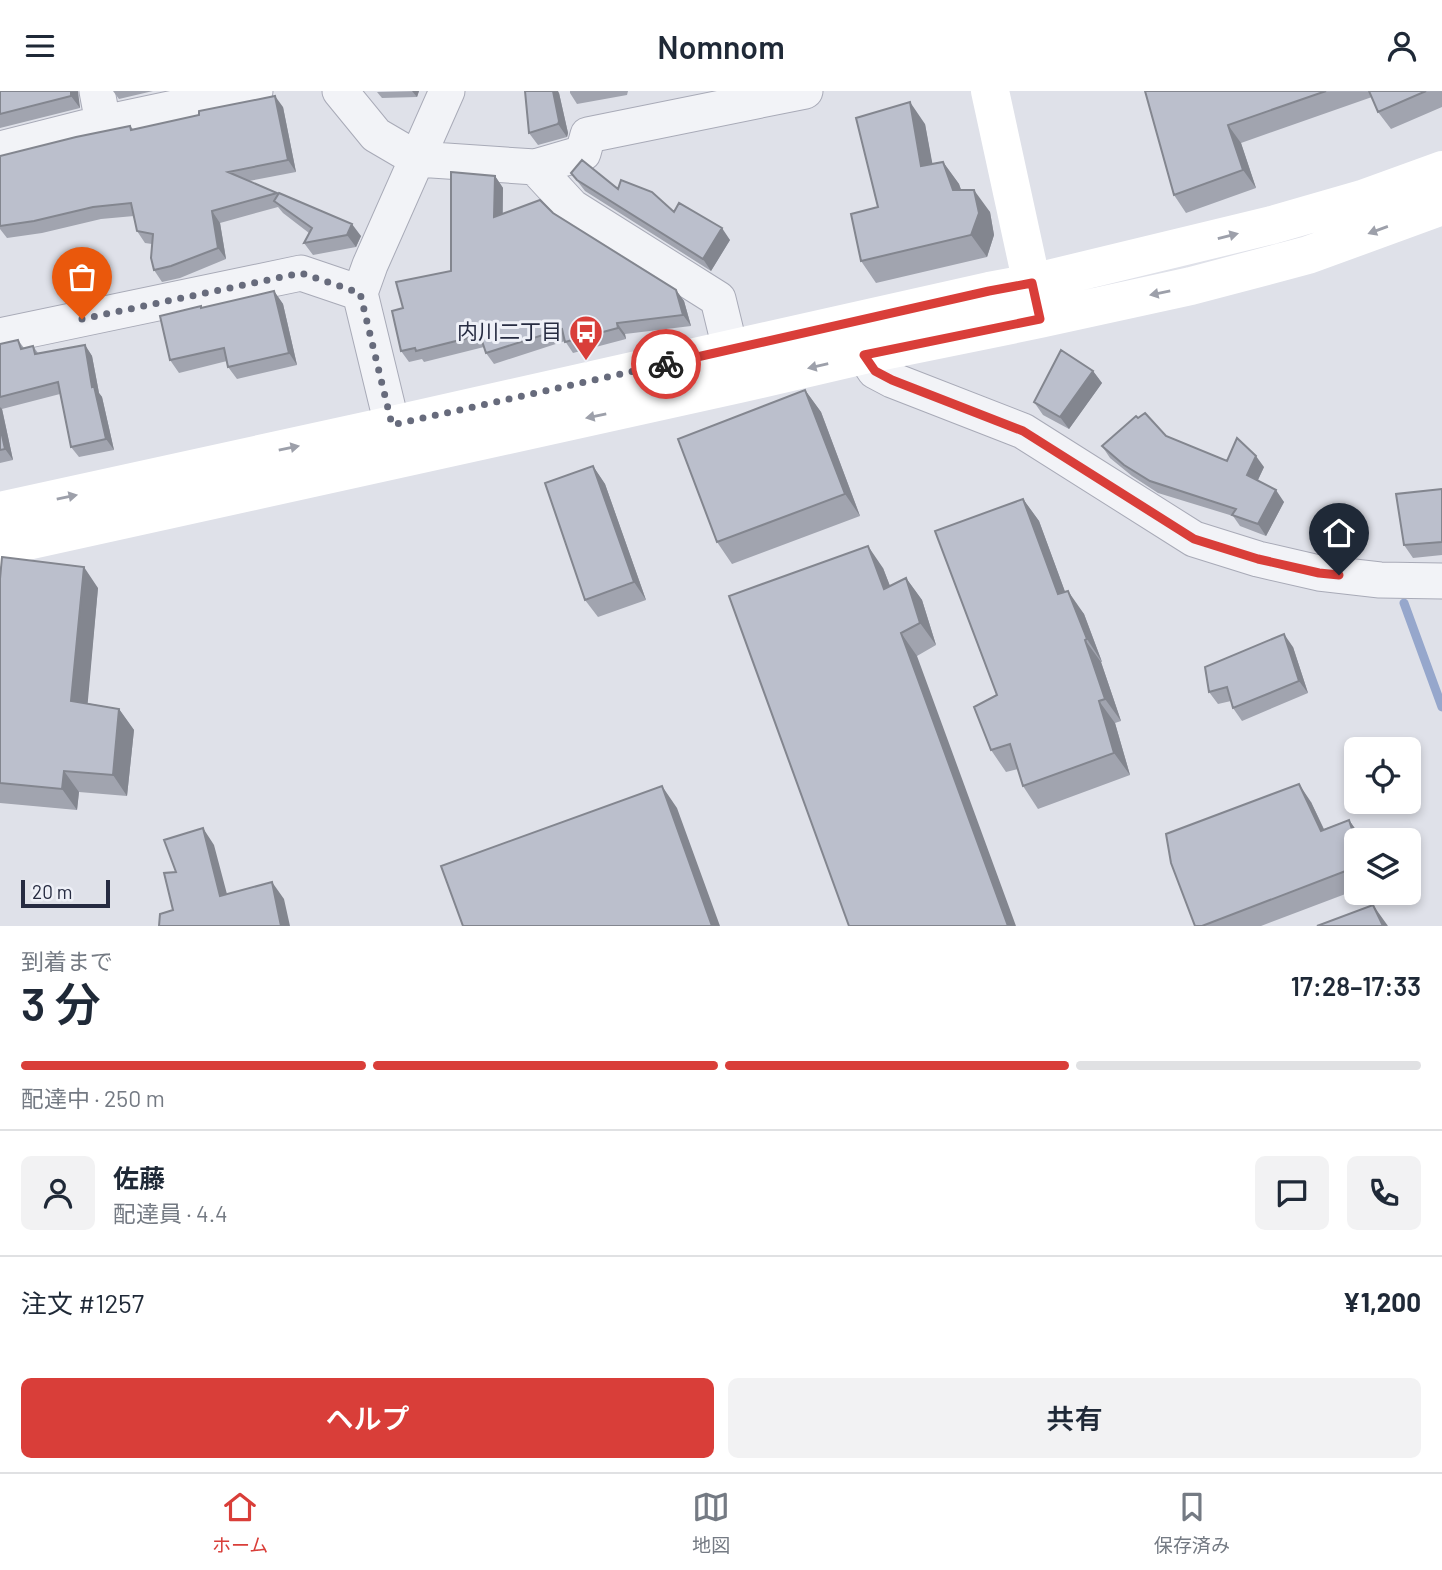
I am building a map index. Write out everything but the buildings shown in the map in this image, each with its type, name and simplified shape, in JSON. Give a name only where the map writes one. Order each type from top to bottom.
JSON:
[{"type":"street","points":[[0,149],[100,107],[255,91]]},
{"type":"street","points":[[340,91],[376,135],[417,159],[535,167],[583,153],[587,135],[805,91]]},
{"type":"street","points":[[396,442],[360,293],[369,265],[447,91]]},
{"type":"street","points":[[990,91],[1036,301]]},
{"type":"street","points":[[535,167],[572,207],[718,299],[735,367]]},
{"type":"street","points":[[735,367],[864,355],[1272,225],[1363,199],[1442,170]]},
{"type":"street","points":[[0,547],[396,442],[735,367],[989,291],[1036,301],[1191,286],[1308,255],[1442,206]]},
{"type":"street","points":[[0,336],[301,273],[360,293]]},
{"type":"street","points":[[864,355],[875,371],[892,380],[1023,431],[1194,539],[1258,559],[1319,573],[1380,580],[1442,581]]},
{"type":"street","points":[[0,512],[396,442]]},
{"type":"waterway","points":[[1404,603],[1442,707]]},
{"type":"way so far","points":[[82,319],[301,273],[360,293],[392,425],[666,364]]},
{"type":"place","name":"内川二丁目","points":[[586,362]]},
{"type":"route","points":[[666,364],[1032,283],[1040,319],[864,355],[875,371],[892,380],[1023,431],[1194,539],[1258,559],[1339,575]]}]
